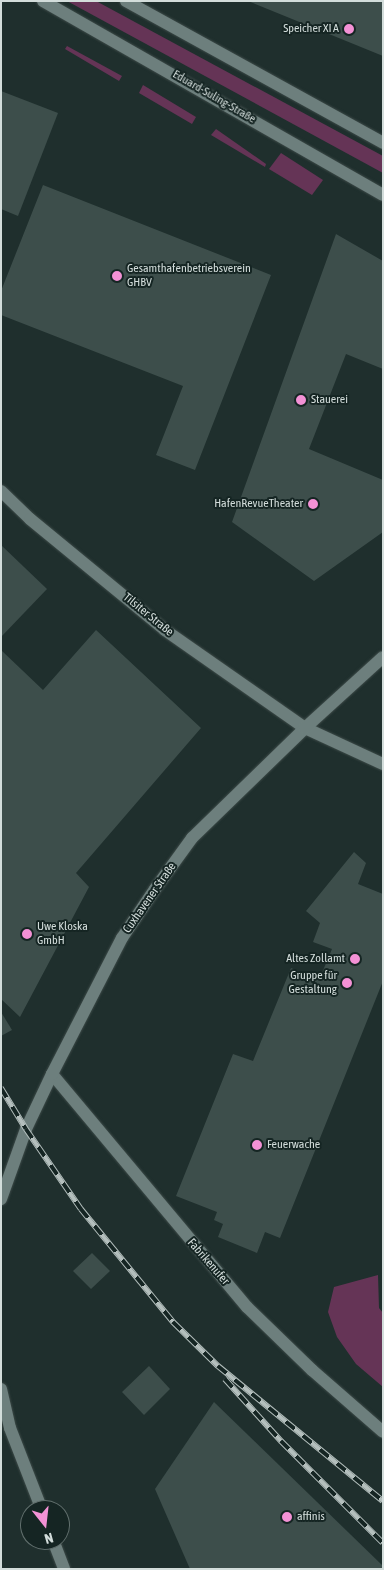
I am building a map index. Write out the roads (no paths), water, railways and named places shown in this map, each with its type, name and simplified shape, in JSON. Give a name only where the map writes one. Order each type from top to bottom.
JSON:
[{"type":"street","name":"Eduard-Suling-Straße","points":[[44,1],[383,195]]},
{"type":"street","points":[[126,1],[383,143]]},
{"type":"street","name":"Tilsiter Straße","points":[[1,491],[30,519],[165,630],[305,728],[383,764]]},
{"type":"street","name":"Cuxhavener Straße","points":[[1,1199],[26,1129],[122,938],[192,838],[305,728],[383,657]]},
{"type":"street","name":"Fabrikenufer","points":[[52,1074],[247,1307],[312,1370],[383,1432]]},
{"type":"street","points":[[1,1389],[10,1428],[38,1500]]},
{"type":"street","points":[[57,1550],[64,1569]]},
{"type":"railway","points":[[1,1088],[26,1129],[81,1209],[173,1322],[218,1366],[383,1501]]},
{"type":"railway","points":[[225,1379],[281,1441],[383,1543]]},
{"type":"place","name":"Speicher XI A","points":[[349,29]]},
{"type":"place","name":"Gesamthafenbetriebsverein GHBV","points":[[117,276]]},
{"type":"place","name":"Stauerei","points":[[301,400]]},
{"type":"place","name":"HafenRevueTheater","points":[[313,504]]},
{"type":"place","name":"Uwe Kloska GmbH","points":[[27,934]]},
{"type":"place","name":"Altes Zollamt","points":[[355,959]]},
{"type":"place","name":"Gruppe für Gestaltung","points":[[347,983]]},
{"type":"place","name":"Feuerwache","points":[[257,1145]]},
{"type":"place","name":"affinis","points":[[287,1517]]}]
